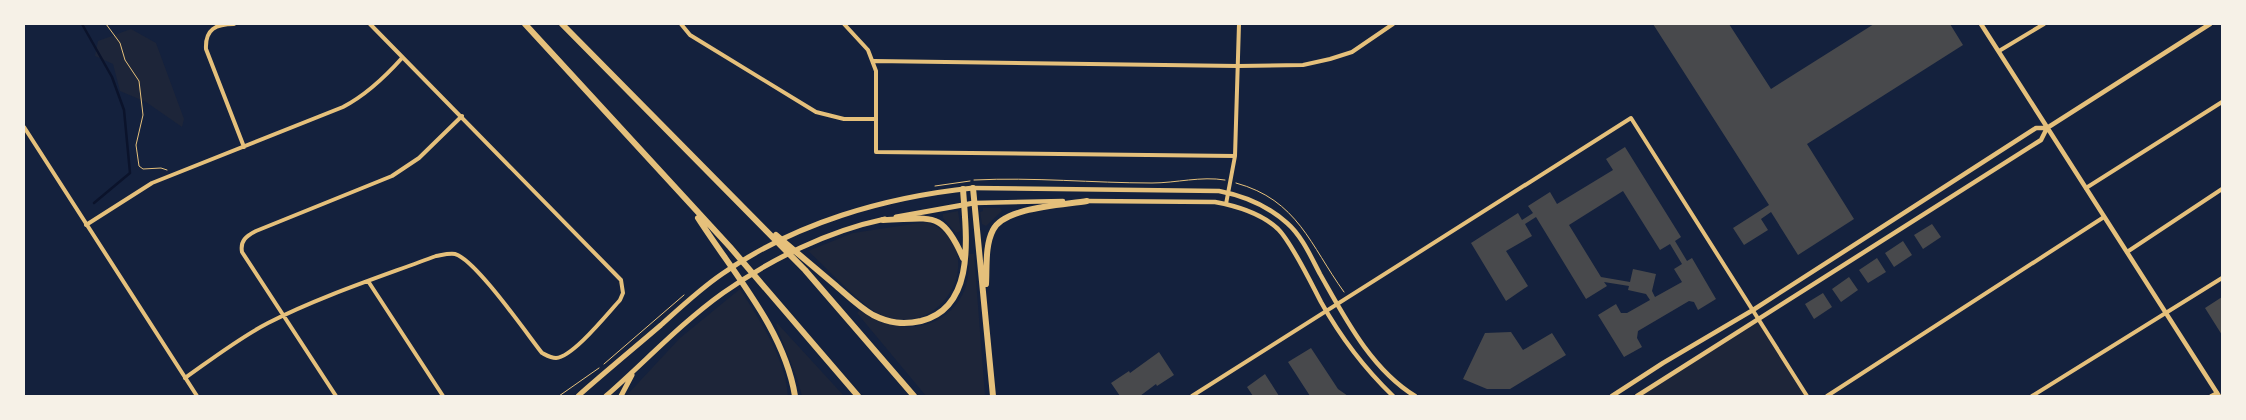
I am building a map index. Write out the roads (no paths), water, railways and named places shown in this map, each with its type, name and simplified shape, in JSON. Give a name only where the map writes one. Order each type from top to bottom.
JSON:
[{"type":"highway","points":[[525,24],[730,247],[858,396]]},
{"type":"highway","points":[[562,24],[805,270],[914,396]]},
{"type":"highway","points":[[973,188],[993,396]]},
{"type":"highway","points":[[742,207],[862,308],[886,321],[910,324],[928,319],[944,310],[956,297],[962,280],[964,262],[963,189]]},
{"type":"highway","points":[[985,305],[988,249],[993,230],[1002,219],[1016,213],[1088,201]]},
{"type":"highway","points":[[689,204],[753,300],[783,355],[794,396]]},
{"type":"highway","points":[[883,220],[930,219],[938,221],[946,226],[954,237],[964,262]]},
{"type":"main road","points":[[578,396],[692,296],[722,273],[760,251],[798,232],[875,205],[919,195],[973,188]]},
{"type":"main road","points":[[606,396],[723,293],[766,266],[853,227],[974,203]]},
{"type":"main road","points":[[621,396],[634,372]]},
{"type":"street","points":[[234,24],[215,26],[209,31],[206,39],[206,49],[244,147]]},
{"type":"street","points":[[184,378],[241,339],[284,315],[436,256],[455,254],[472,265],[542,353],[556,358],[570,351],[620,300],[623,293],[621,280],[370,24]]},
{"type":"street","points":[[681,24],[690,36],[816,112],[844,119],[876,119]]},
{"type":"street","points":[[844,24],[868,50],[874,61],[876,71],[876,152],[1235,156]]},
{"type":"street","points":[[1226,204],[1232,181],[1235,156],[1238,24]]},
{"type":"street","points":[[874,61],[1238,66],[1303,65],[1352,52],[1393,24]]},
{"type":"street","points":[[1981,24],[2218,394],[2211,396]]},
{"type":"street","points":[[1999,51],[2044,24]]},
{"type":"street","points":[[1637,396],[2041,140],[2047,128],[2210,24]]},
{"type":"street","points":[[86,225],[144,188],[174,173],[343,107],[359,98],[402,58]]},
{"type":"street","points":[[2086,188],[2222,102]]},
{"type":"street","points":[[336,396],[242,252],[241,246],[246,236],[407,168],[462,116]]},
{"type":"street","points":[[1192,396],[1631,118],[1807,396]]},
{"type":"street","points":[[24,127],[196,396]]},
{"type":"street","points":[[1612,396],[1663,363],[1753,310],[2036,128],[2047,128]]},
{"type":"street","points":[[973,188],[1200,190],[1228,193],[1255,201],[1288,224],[1306,248],[1337,305],[1358,337],[1391,378],[1415,396]]},
{"type":"street","points":[[2126,252],[2222,190]]},
{"type":"street","points":[[974,203],[1088,201],[1215,202],[1226,204],[1257,216],[1278,230],[1295,255],[1327,312],[1371,375],[1393,396]]},
{"type":"street","points":[[1827,396],[2104,217]]},
{"type":"street","points":[[2032,396],[2222,278]]},
{"type":"street","points":[[368,281],[444,396]]},
{"type":"waterway","points":[[82,24],[112,77],[124,110],[130,173],[94,203]]}]
